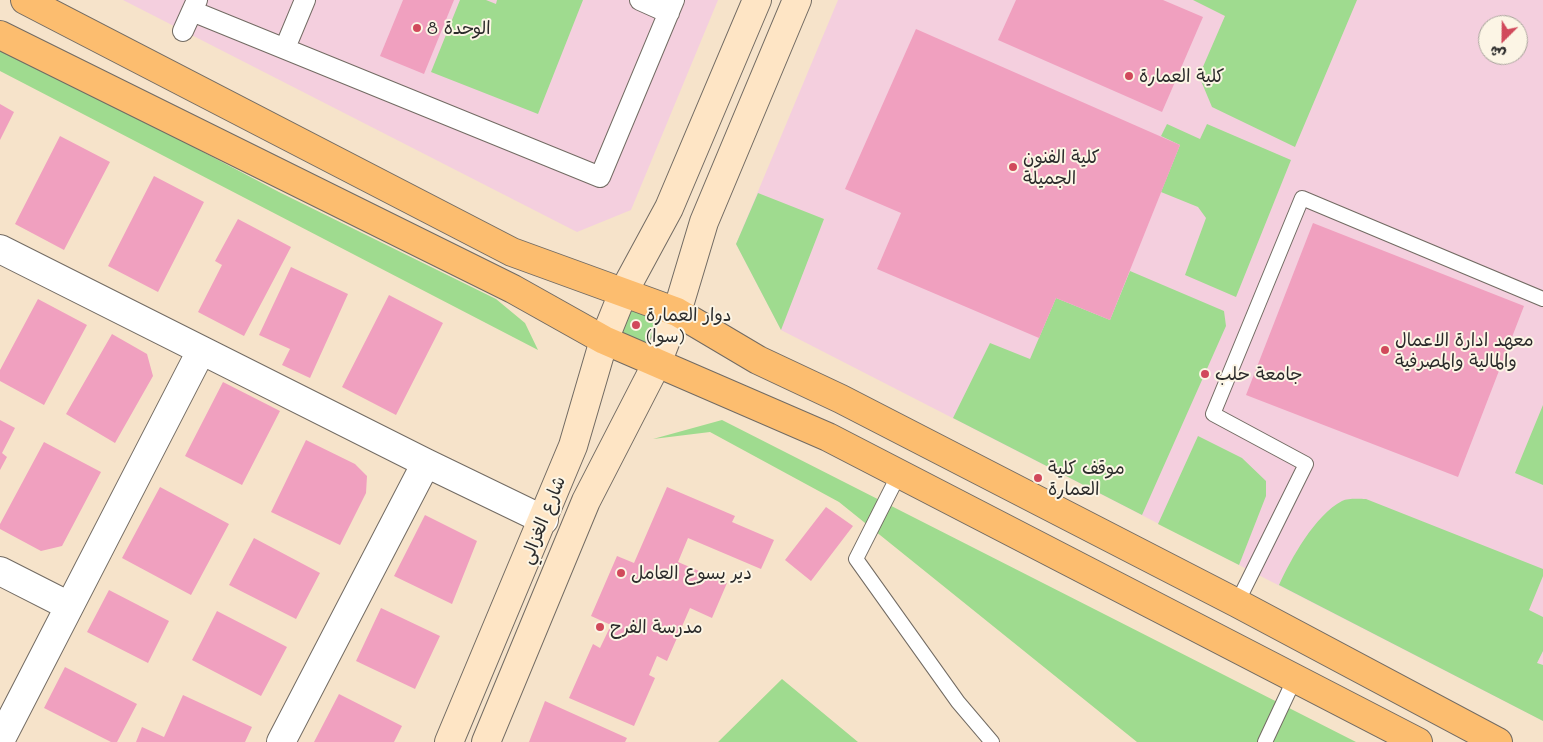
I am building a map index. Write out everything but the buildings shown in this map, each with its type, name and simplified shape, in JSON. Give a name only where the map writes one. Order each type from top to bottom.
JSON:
[{"type":"main road","points":[[25,0],[512,252],[677,312],[758,360],[850,404],[1237,603],[1498,742]]},
{"type":"main road","name":"شارع الغزالي","points":[[449,742],[544,520],[573,446],[604,340],[623,293],[669,208],[757,0]]},
{"type":"main road","name":"شارع الغزالي","points":[[486,742],[586,501],[657,363],[677,312],[704,222],[796,0]]},
{"type":"main road","points":[[0,35],[513,289],[604,340],[828,437],[1418,742]]},
{"type":"street","points":[[285,48],[305,0]]},
{"type":"street","points":[[183,31],[195,5],[285,48],[600,177],[672,6],[640,0]]},
{"type":"street","points":[[0,249],[201,351],[544,520]]},
{"type":"street","points":[[0,741],[201,351]]},
{"type":"street","points":[[281,742],[426,463]]},
{"type":"street","points":[[0,571],[69,606]]},
{"type":"lane","points":[[1237,603],[1306,464],[1213,414],[1302,198],[1543,300]]},
{"type":"lane","points":[[900,474],[856,559],[958,702],[992,742]]},
{"type":"lane","points":[[1265,742],[1295,678]]},
{"type":"shaded area","points":[[123,0],[718,0],[631,210],[577,232]]},
{"type":"shaded area","name":"جامعة حلب","points":[[838,0],[1543,0],[1543,721],[781,330],[736,244]]},
{"type":"green space","points":[[460,0],[486,0],[496,4],[497,0],[583,0],[538,114],[431,72]]},
{"type":"green space","points":[[1193,0],[1357,0],[1295,147],[1212,107],[1199,76],[1225,16]]},
{"type":"green space","points":[[0,45],[279,192],[496,299],[525,323],[538,350],[0,71]]},
{"type":"green space","points":[[1167,124],[1200,139],[1207,124],[1291,160],[1236,297],[1185,275],[1206,218],[1198,207],[1161,192],[1180,145],[1161,136]]},
{"type":"green space","points":[[758,193],[824,219],[781,330],[736,244]]},
{"type":"green space","points":[[1130,271],[1224,311],[1226,326],[1142,515],[953,418],[990,343],[1030,359],[1056,298],[1110,320]]},
{"type":"green space","points":[[615,306],[658,315],[660,323],[650,345],[627,349],[610,314]]},
{"type":"green space","points":[[1543,405],[1543,485],[1515,473]]},
{"type":"green space","points":[[722,420],[1356,742],[1137,742],[839,502],[710,432],[653,439]]},
{"type":"green space","points":[[1198,436],[1242,458],[1266,481],[1266,496],[1239,565],[1158,524]]},
{"type":"green space","points":[[1366,499],[1543,569],[1543,576],[1529,610],[1543,617],[1543,651],[1537,663],[1543,665],[1543,721],[1279,585],[1305,538],[1322,516],[1342,501]]},
{"type":"green space","points":[[782,679],[858,742],[718,742]]},
{"type":"place","name":"الوحدة 8","points":[[417,28]]},
{"type":"place","name":"كلية العمارة","points":[[1129,76]]},
{"type":"place","name":"كلية الفنون الجميلة","points":[[1013,167]]},
{"type":"place","name":"دوار العمارة (سوا)","points":[[636,325]]},
{"type":"place","name":"معهد ادارة الاعمال والمالية والمصرفية","points":[[1385,350]]},
{"type":"place","name":"جامعة حلب","points":[[1205,374]]},
{"type":"place","name":"موقف كلية العمارة","points":[[1038,478]]},
{"type":"place","name":"دير يسوع العامل","points":[[621,573]]},
{"type":"place","name":"مدرسة الفرح","points":[[600,627]]}]
